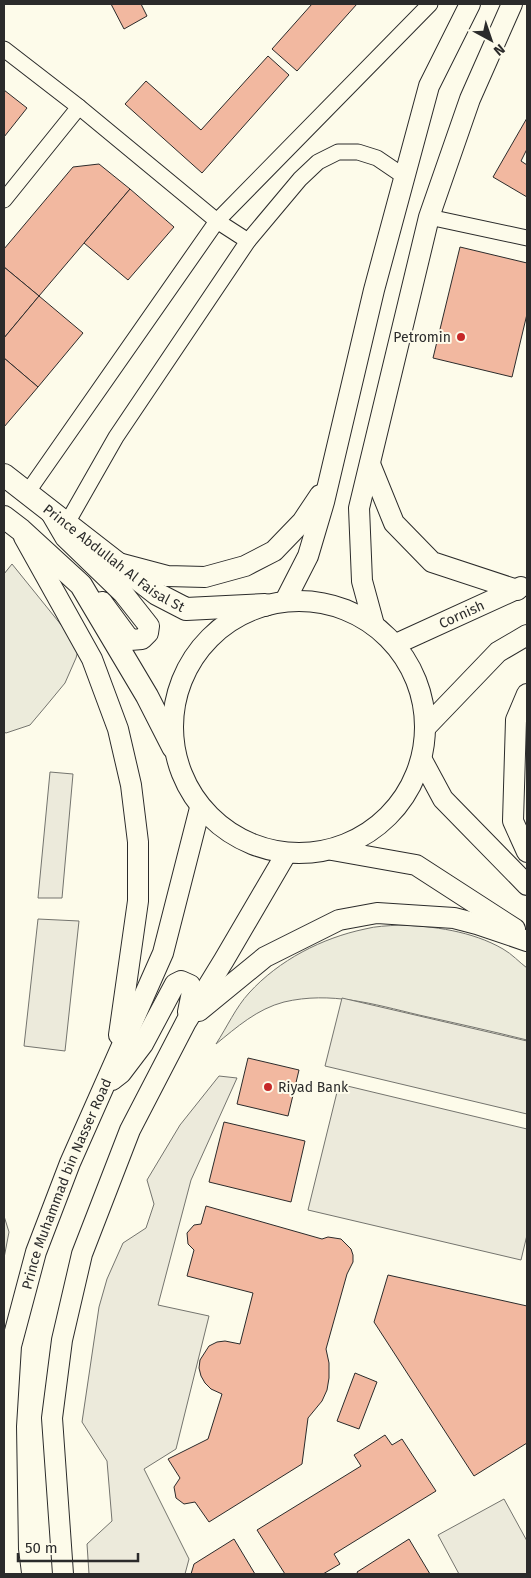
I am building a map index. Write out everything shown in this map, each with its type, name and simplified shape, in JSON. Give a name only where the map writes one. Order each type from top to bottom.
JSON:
[{"type":"main road","points":[[275,603],[308,556],[329,480],[374,290],[429,86],[470,4]]},
{"type":"main road","points":[[374,624],[362,581],[358,508],[429,217],[470,99],[512,4]]},
{"type":"main road","points":[[370,464],[394,523],[432,562],[522,587]]},
{"type":"main road","name":"Prince Abdullah Al Faisal St","points":[[4,475],[157,594],[186,609],[275,603]]},
{"type":"main road","points":[[118,563],[167,576],[205,577],[245,566],[274,552],[302,522],[329,480]]},
{"type":"main road","points":[[8,522],[106,606],[120,629],[130,640],[142,639],[148,633],[150,626],[123,593],[65,537],[48,509]]},
{"type":"main road","points":[[8,522],[92,660],[118,729],[131,785],[138,842],[138,901],[116,1058]]},
{"type":"main road","points":[[81,585],[147,696],[173,747],[183,779],[200,808],[225,831],[254,846],[286,854],[309,854],[332,850],[372,831],[403,800],[422,760],[426,726],[423,697],[412,669],[396,644],[374,624],[347,609],[316,601],[275,603],[231,620],[203,644],[184,675],[173,710],[173,747]]},
{"type":"main road","name":"Cornish","points":[[396,644],[522,587]]},
{"type":"main road","points":[[426,726],[498,652],[527,635]]},
{"type":"main road","points":[[527,694],[516,720],[513,821],[527,852]]},
{"type":"main road","points":[[422,760],[443,799],[527,885]]},
{"type":"main road","name":"Prince Muhammad bin Nasser Road","points":[[11,1574],[6,1545],[6,1426],[10,1335],[36,1252],[70,1163],[163,953],[200,808]]},
{"type":"main road","points":[[332,850],[416,865],[527,939]]},
{"type":"main road","points":[[63,1574],[52,1418],[62,1340],[82,1254],[130,1130],[186,1022],[286,854]]},
{"type":"main road","points":[[186,1022],[265,957],[340,920],[377,913],[454,918],[527,939]]},
{"type":"main road","points":[[103,1089],[121,1073],[143,1044],[174,984],[181,981],[190,985],[192,992],[186,1022]]},
{"type":"street","points":[[27,493],[217,221],[430,4]]},
{"type":"street","points":[[4,48],[217,221],[248,241]]},
{"type":"street","points":[[4,200],[79,107]]},
{"type":"street","points":[[67,523],[116,437],[248,241],[300,179],[318,162],[338,152],[358,152],[377,158],[405,177]]},
{"type":"street","points":[[429,217],[527,238]]},
{"type":"shaded area","points":[[12,564],[79,647],[65,683],[30,725],[6,733],[4,732],[4,574]]},
{"type":"shaded area","points":[[50,772],[73,774],[62,898],[38,898]]},
{"type":"shaded area","points":[[38,919],[79,921],[65,1051],[24,1046]]},
{"type":"shaded area","points":[[399,925],[439,928],[478,938],[506,951],[527,968],[527,1040],[368,1003],[335,998],[318,998],[284,1002],[265,1009],[248,1019],[216,1044],[244,999],[274,970],[302,952],[333,938],[373,927]]},
{"type":"shaded area","points":[[342,998],[527,1041],[527,1114],[325,1066]]},
{"type":"shaded area","points":[[219,1076],[237,1078],[191,1180],[158,1305],[209,1316],[176,1449],[144,1469],[189,1559],[185,1574],[89,1574],[87,1544],[112,1521],[107,1461],[82,1422],[99,1307],[107,1279],[123,1243],[146,1228],[154,1204],[147,1180],[180,1125]]},
{"type":"shaded area","points":[[339,1084],[527,1129],[527,1235],[521,1260],[308,1210]]},
{"type":"shaded area","points":[[4,1216],[9,1232],[4,1258]]},
{"type":"shaded area","points":[[504,1499],[527,1541],[527,1574],[459,1574],[438,1535]]},
{"type":"building","points":[[111,4],[141,4],[147,16],[124,29]]},
{"type":"building","points":[[312,4],[357,4],[297,71],[272,49]]},
{"type":"building","points":[[268,56],[289,75],[202,173],[125,104],[146,81],[201,130]]},
{"type":"building","points":[[4,90],[27,108],[4,137]]},
{"type":"building","points":[[527,118],[527,149],[521,161],[527,165],[527,197],[493,177]]},
{"type":"building","points":[[99,164],[130,189],[39,296],[4,267],[4,249],[73,167]]},
{"type":"building","points":[[130,189],[174,227],[128,280],[84,243]]},
{"type":"building","points":[[460,247],[527,263],[527,314],[512,377],[433,358]]},
{"type":"building","points":[[4,267],[39,296],[4,338]]},
{"type":"building","points":[[39,296],[83,333],[38,387],[4,358],[4,338]]},
{"type":"building","points":[[4,358],[38,387],[4,427]]},
{"type":"building","name":"Riyad Bank","points":[[248,1058],[299,1070],[288,1116],[237,1104]]},
{"type":"building","points":[[224,1122],[305,1141],[291,1202],[209,1182]]},
{"type":"building","points":[[206,1206],[322,1239],[328,1237],[341,1239],[351,1249],[353,1255],[353,1262],[347,1274],[326,1349],[329,1363],[327,1390],[322,1401],[308,1418],[302,1464],[209,1522],[195,1502],[184,1504],[176,1498],[174,1487],[180,1478],[168,1459],[208,1439],[222,1394],[211,1389],[205,1383],[199,1368],[200,1360],[209,1346],[217,1342],[225,1341],[240,1344],[253,1293],[187,1276],[194,1250],[188,1244],[187,1233],[194,1225],[201,1224]]},
{"type":"building","points":[[388,1275],[527,1306],[527,1443],[474,1476],[374,1322]]},
{"type":"building","points":[[355,1373],[377,1382],[359,1429],[337,1421]]},
{"type":"building","points":[[385,1435],[392,1445],[402,1439],[436,1491],[334,1554],[340,1564],[323,1574],[285,1574],[257,1530],[361,1466],[354,1455]]},
{"type":"building","points":[[234,1539],[255,1574],[191,1574],[194,1564]]},
{"type":"building","points":[[409,1539],[430,1574],[358,1574],[357,1572]]},
{"type":"place","name":"Petromin","points":[[461,337]]},
{"type":"place","name":"Riyad Bank","points":[[268,1087]]}]
